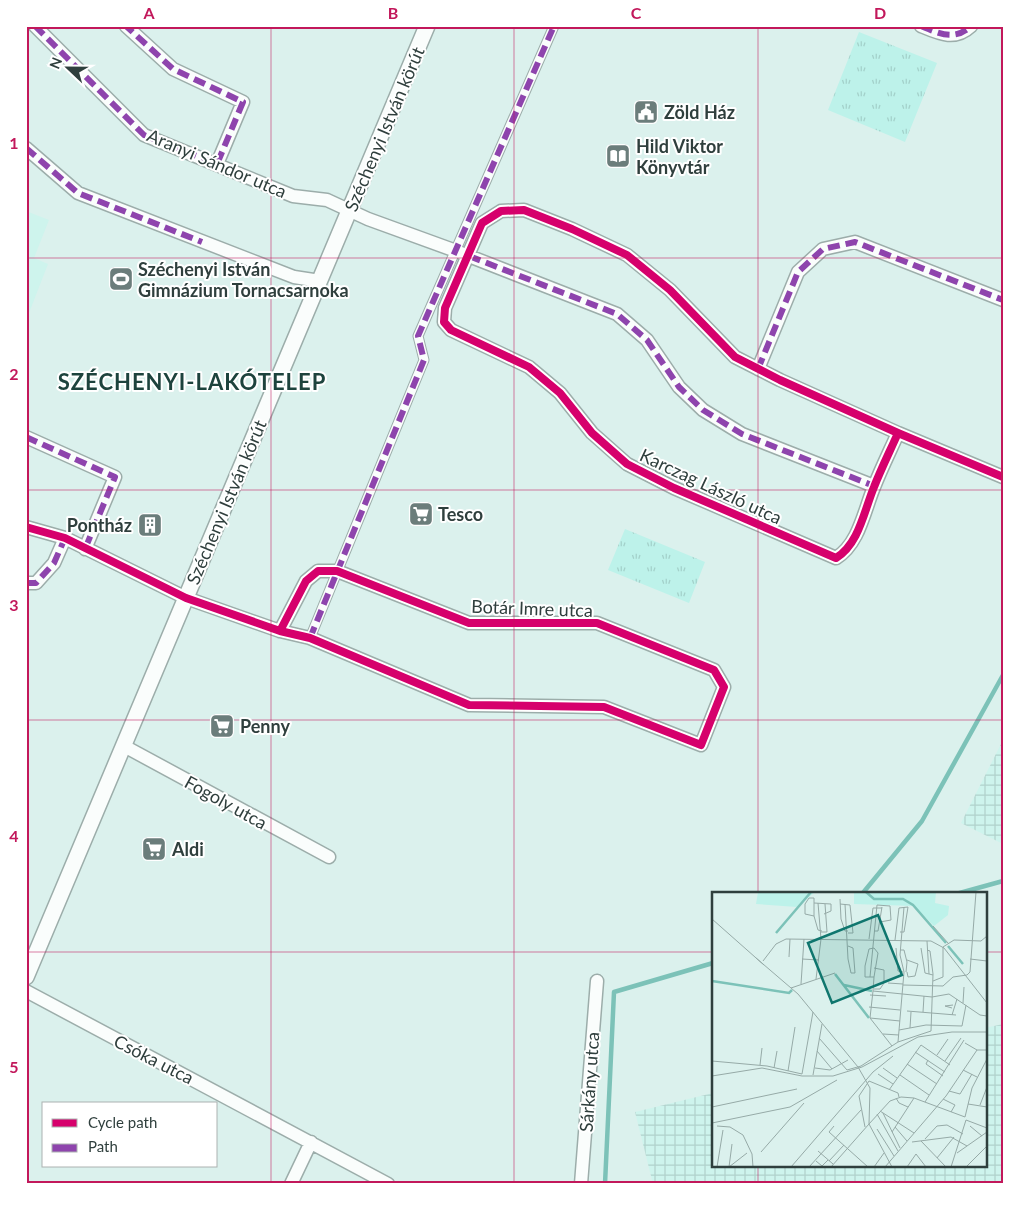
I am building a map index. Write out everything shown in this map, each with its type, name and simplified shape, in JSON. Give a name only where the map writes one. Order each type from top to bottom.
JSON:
[{"type":"street","name":"Aranyi Sándor utca","points":[[35,26],[144,135],[293,196],[327,200],[350,210]]},
{"type":"street","points":[[126,26],[173,69],[244,102],[217,164]]},
{"type":"street","name":"Széchenyi István körút","points":[[26,977],[427,26]]},
{"type":"street","points":[[310,638],[424,360],[418,336],[554,26]]},
{"type":"street","points":[[921,26],[948,37],[959,34],[972,26]]},
{"type":"street","points":[[26,148],[78,193],[294,277],[320,281]]},
{"type":"street","points":[[350,210],[368,219],[617,314],[646,340],[679,387],[703,410],[742,434],[874,486]]},
{"type":"street","name":"Karczag László utca","points":[[898,433],[874,486],[858,529],[845,552],[836,558],[674,488],[627,464],[592,433],[560,393],[529,367],[451,330],[444,322],[445,308],[482,223],[501,212],[524,210],[572,229],[627,255],[670,290],[735,357],[898,433],[1003,477]]},
{"type":"street","points":[[758,369],[798,272],[823,249],[855,242],[1003,300]]},
{"type":"street","points":[[26,437],[115,477],[85,549]]},
{"type":"street","name":"Botár Imre utca","points":[[26,527],[64,538],[186,598],[280,631],[310,638],[470,705],[604,707],[701,745],[724,687],[714,670],[598,623],[469,623],[337,571]]},
{"type":"street","points":[[26,583],[36,583],[54,563],[64,538]]},
{"type":"street","points":[[280,631],[306,581],[318,571],[337,571]]},
{"type":"street","name":"Fogoly utca","points":[[124,746],[329,857]]},
{"type":"street","name":"Sárkány utca","points":[[581,1184],[597,981]]},
{"type":"street","name":"Csóka utca","points":[[26,991],[388,1184]]},
{"type":"street","points":[[291,1184],[311,1142]]},
{"type":"shaded area","points":[[26,211],[49,220],[34,258],[48,264],[29,313],[26,312]]},
{"type":"shaded area","points":[[1003,740],[1003,844],[961,823]]},
{"type":"shaded area","points":[[1003,1024],[1003,1184],[653,1184],[635,1112],[712,1093],[712,1168],[986,1168],[986,1028]]},
{"type":"green space","points":[[859,32],[937,63],[905,142],[828,110]]},
{"type":"green space","points":[[625,529],[705,562],[689,603],[608,570]]},
{"type":"waterway","points":[[864,892],[922,821],[1003,675]]},
{"type":"waterway","points":[[963,892],[1003,881]]},
{"type":"waterway","points":[[605,1184],[614,992],[712,963]]},
{"type":"marked path","points":[[35,26],[144,135],[217,164],[243,102],[173,69],[126,26]]},
{"type":"marked path","points":[[310,638],[424,360],[418,336],[554,26]]},
{"type":"marked path","points":[[921,26],[947,35],[965,31],[971,26]]},
{"type":"marked path","points":[[26,148],[78,193],[202,242]]},
{"type":"marked path","points":[[758,369],[798,272],[823,249],[855,242],[1003,300]]},
{"type":"marked path","points":[[469,256],[617,314],[647,340],[679,387],[703,410],[742,434],[874,486]]},
{"type":"marked path","points":[[26,437],[115,477],[85,549]]},
{"type":"marked path","points":[[26,583],[36,583],[54,563],[65,538]]},
{"type":"cycle path","points":[[898,433],[780,380],[735,357],[670,290],[627,255],[572,229],[524,210],[501,211],[482,223],[445,308],[444,322],[451,330],[529,367],[560,393],[592,433],[627,464],[674,488],[836,558],[844,552],[860,526],[877,480],[898,433],[1003,477]]},
{"type":"cycle path","points":[[26,527],[65,538],[186,598],[280,631],[310,638],[469,705],[604,707],[701,745],[724,687],[714,670],[597,623],[469,623],[337,571],[318,571],[306,581],[280,631]]},
{"type":"place","name":"Zöld Ház","points":[[646,112]]},
{"type":"place","name":"Hild Viktor Könyvtár","points":[[618,156]]},
{"type":"place","name":"Széchenyi István Gimnázium Tornacsarnoka","points":[[121,279]]},
{"type":"place","name":"Tesco","points":[[421,514]]},
{"type":"place","name":"Pontház","points":[[150,525]]},
{"type":"place","name":"Penny","points":[[222,726]]},
{"type":"place","name":"Aldi","points":[[154,849]]},
{"type":"district","name":"SZÉCHENYI-LAKÓTELEP","points":[[192,381]]}]
